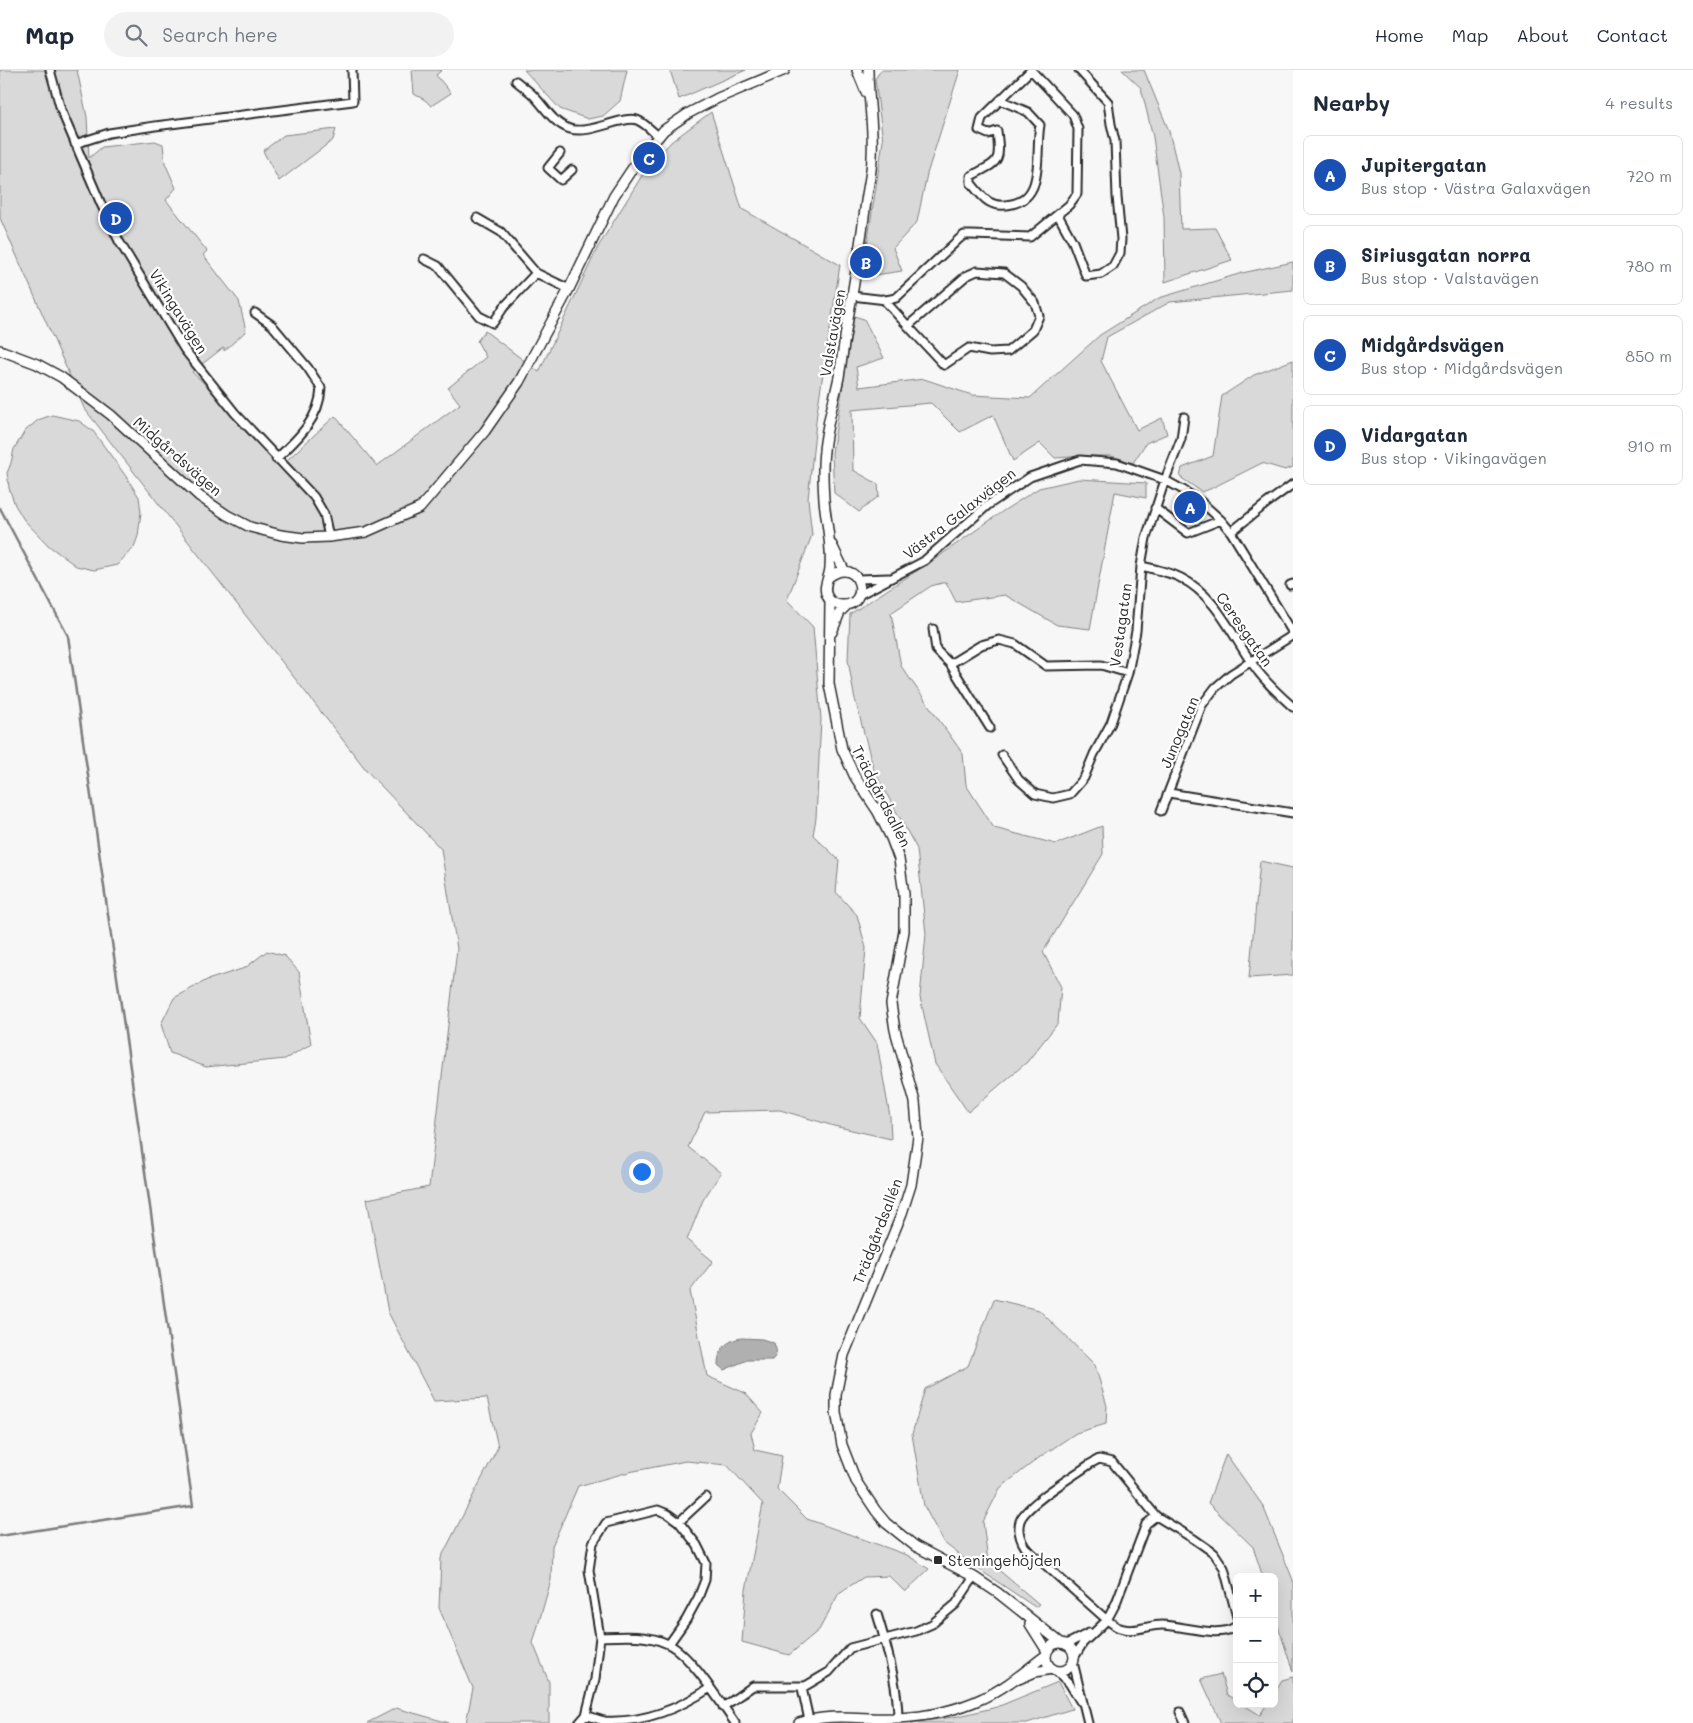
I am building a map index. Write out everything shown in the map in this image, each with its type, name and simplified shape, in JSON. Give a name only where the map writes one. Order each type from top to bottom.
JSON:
[{"type":"street","name":"Vikingavägen","points":[[50,70],[61,110],[119,241],[184,349],[235,413],[314,497],[324,514],[329,537]]},
{"type":"street","points":[[75,144],[109,133],[353,101],[352,70]]},
{"type":"street","name":"Midgårdsvägen","points":[[0,350],[38,364],[61,377],[142,442],[199,496],[227,515],[250,527],[281,535],[303,538],[366,532],[420,508],[485,430],[519,382],[569,289],[614,196],[636,163],[664,130],[689,113],[718,98],[785,70]]},
{"type":"street","name":"Valstavägen","points":[[857,70],[868,97]]},
{"type":"street","name":"Valstavägen","points":[[830,601],[826,594],[825,585],[829,577],[830,543],[823,492],[824,450],[852,296],[872,157],[872,121],[868,97],[868,70]]},
{"type":"street","points":[[852,296],[883,299],[896,298],[964,235],[1030,237],[1058,216],[1074,200],[1077,194],[1078,129],[1073,115],[1031,70],[1000,100],[982,118],[978,130],[988,134],[997,131],[1000,153],[994,164],[971,176],[971,183],[986,202],[1003,206],[1018,203],[1032,192],[1036,180],[1040,125],[1028,112],[1000,100]]},
{"type":"street","points":[[1058,216],[1073,242],[1086,276],[1101,274],[1113,266],[1120,253],[1121,239],[1115,141],[1108,102],[1079,70]]},
{"type":"street","points":[[516,81],[531,93],[556,121],[569,128],[579,131],[627,120],[637,120],[659,137]]},
{"type":"street","points":[[560,153],[548,168],[561,180],[572,170]]},
{"type":"street","points":[[477,218],[502,232],[536,273],[569,289]]},
{"type":"street","points":[[424,258],[438,266],[479,316],[493,323],[504,307],[536,273]]},
{"type":"street","points":[[883,299],[944,365],[969,348],[990,352],[1008,351],[1033,330],[1040,316],[1035,303],[1021,286],[1004,273],[977,270],[966,276],[909,326]]},
{"type":"street","points":[[255,313],[272,325],[308,368],[321,388],[318,409],[298,440],[276,458]]},
{"type":"street","name":"Vestagatan","points":[[1002,754],[1019,780],[1035,794],[1053,798],[1070,794],[1084,778],[1094,754],[1111,723],[1128,673],[1136,631],[1141,566],[1146,538],[1155,508],[1181,439],[1184,417]]},
{"type":"street","name":"Västra Galaxvägen","points":[[859,595],[924,561],[988,505],[1030,477],[1080,460],[1117,463],[1165,480],[1200,502],[1220,520],[1231,532],[1293,634]]},
{"type":"street","points":[[1231,532],[1293,484]]},
{"type":"street","points":[[1155,508],[1188,533],[1220,520]]},
{"type":"street","name":"Valstavägen","points":[[830,543],[844,570],[852,573],[858,579]]},
{"type":"street","name":"Ceresgatan","points":[[1141,566],[1161,570],[1183,578],[1207,597],[1221,614],[1264,680],[1293,706]]},
{"type":"street","points":[[829,577],[836,572],[844,570]]},
{"type":"street","name":"Västra Galaxvägen","points":[[858,579],[892,578]]},
{"type":"street","points":[[830,601],[846,606],[854,602],[859,595],[858,579]]},
{"type":"street","name":"Trädgårdsallén","points":[[830,601],[829,684],[842,749],[855,777],[878,812],[891,838],[898,859],[904,894],[904,931],[891,1004],[895,1030],[915,1102],[918,1137],[911,1185],[902,1213],[844,1355],[836,1395],[836,1412],[842,1444],[856,1481],[886,1523],[915,1546],[974,1577],[998,1593],[1063,1644]]},
{"type":"street","name":"Trädgårdsallén","points":[[830,639],[840,612],[846,606]]},
{"type":"street","points":[[933,629],[936,650],[959,676],[990,728]]},
{"type":"street","name":"Junogatan","points":[[1161,811],[1202,705],[1215,688],[1225,679],[1293,634]]},
{"type":"street","points":[[950,664],[981,645],[999,640],[1015,644],[1046,666],[1101,664],[1128,673]]},
{"type":"street","points":[[1169,793],[1293,813]]},
{"type":"street","points":[[1233,1602],[1224,1568],[1214,1553],[1156,1516],[1112,1462],[1098,1459],[1028,1508],[1020,1519],[1018,1532],[1025,1547],[1107,1620],[1120,1628],[1134,1630],[1161,1625],[1213,1632],[1225,1631],[1233,1627]]},
{"type":"street","points":[[679,1522],[706,1497]]},
{"type":"street","points":[[579,1723],[586,1714],[595,1679],[600,1637],[589,1570],[593,1543],[606,1523],[658,1510],[679,1522],[697,1545],[706,1563],[705,1580],[686,1620],[669,1644]]},
{"type":"street","points":[[1003,1686],[1035,1672],[1064,1670],[1073,1660],[1083,1643],[1107,1620],[1116,1603],[1146,1524],[1156,1516]]},
{"type":"street","points":[[723,1707],[753,1686],[804,1686],[829,1672],[850,1648],[916,1631],[938,1620],[956,1604],[974,1577]]},
{"type":"street","name":"Trädgårdsallén","points":[[1021,1612],[1038,1635],[1047,1653]]},
{"type":"street","points":[[877,1614],[885,1639],[898,1707],[898,1718]]},
{"type":"street","points":[[799,1723],[837,1716],[898,1718],[945,1711],[983,1698],[1003,1686],[1047,1653],[1052,1645],[1063,1644],[1094,1631]]},
{"type":"street","points":[[600,1637],[634,1636],[669,1644],[689,1660],[734,1723]]},
{"type":"street","points":[[1063,1644],[1072,1650],[1088,1723]]},
{"type":"street","points":[[1047,1653],[1047,1663],[1069,1683],[1084,1708]]},
{"type":"street","points":[[804,1686],[802,1688],[809,1720]]},
{"type":"street","points":[[586,1714],[605,1721],[631,1721],[654,1716],[686,1704],[710,1688]]},
{"type":"street","points":[[1180,1712],[1186,1723]]},
{"type":"shaded area","points":[[0,70],[77,70],[87,117],[89,158],[102,147],[155,141],[163,144],[165,163],[176,188],[166,200],[207,251],[203,255],[239,301],[246,331],[224,351],[224,347],[192,372],[286,461],[335,416],[377,466],[460,404],[448,388],[486,357],[477,341],[485,331],[539,372],[598,247],[646,169],[671,142],[711,112],[742,209],[840,265],[817,412],[808,499],[812,535],[787,600],[813,627],[821,719],[816,818],[813,835],[839,860],[836,892],[857,915],[866,948],[860,1018],[877,1043],[890,1117],[891,1139],[834,1126],[780,1110],[705,1112],[688,1147],[721,1173],[703,1200],[687,1240],[713,1261],[690,1291],[707,1376],[745,1393],[763,1413],[751,1433],[755,1450],[782,1456],[777,1489],[807,1519],[907,1555],[929,1569],[905,1592],[889,1576],[864,1577],[839,1593],[819,1630],[789,1655],[742,1642],[746,1590],[763,1504],[727,1465],[686,1461],[629,1472],[578,1486],[552,1546],[551,1580],[533,1643],[549,1682],[549,1723],[466,1723],[473,1688],[439,1608],[441,1558],[498,1447],[487,1398],[434,1401],[388,1312],[367,1199],[429,1187],[457,949],[441,849],[367,771],[84,408],[0,218]]},
{"type":"shaded area","points":[[412,70],[442,70],[436,75],[451,93],[431,106],[414,94]]},
{"type":"shaded area","points":[[524,70],[627,70],[620,101],[603,116],[588,119],[560,109]]},
{"type":"shaded area","points":[[670,70],[746,70],[679,99]]},
{"type":"shaded area","points":[[881,70],[960,70],[927,174],[917,222],[893,248],[902,271],[862,277],[883,141],[875,79]]},
{"type":"shaded area","points":[[1122,70],[1144,70],[1169,131],[1179,173],[1181,229],[1215,228],[1232,260],[1165,282],[1164,217],[1153,137],[1141,88]]},
{"type":"shaded area","points":[[336,129],[333,140],[279,181],[263,151],[284,135]]},
{"type":"shaded area","points":[[1293,262],[1293,290],[1170,302],[1107,337],[1101,361],[1137,430],[1162,418],[1167,434],[1146,443],[1133,463],[1111,456],[1055,458],[1040,443],[1013,461],[993,415],[960,432],[931,403],[852,410],[853,470],[878,484],[879,496],[859,512],[834,493],[832,453],[854,316],[864,319],[884,358],[856,367],[859,387],[924,379],[972,395],[1030,398],[1100,335],[1159,298],[1242,273]]},
{"type":"shaded area","points":[[1293,360],[1293,467],[1285,470],[1262,463],[1202,492],[1180,477],[1182,468],[1213,456],[1222,396],[1254,375]]},
{"type":"shaded area","points":[[52,415],[79,421],[93,431],[139,497],[141,512],[138,536],[134,547],[117,565],[94,570],[76,566],[49,546],[24,520],[15,505],[9,488],[7,473],[14,449],[25,431],[38,420]]},
{"type":"shaded area","points":[[1079,479],[1146,483],[1146,498],[1115,492],[1090,629],[1057,625],[1005,595],[956,602],[946,582],[931,586],[891,613],[901,666],[963,754],[966,785],[994,828],[1056,844],[1102,826],[1103,854],[1043,952],[1061,987],[1058,1023],[1027,1062],[968,1112],[935,1064],[920,997],[926,934],[917,849],[874,771],[854,695],[848,660],[850,614],[1039,488]]},
{"type":"shaded area","points":[[1260,861],[1293,868],[1293,975],[1249,978]]},
{"type":"shaded area","points":[[267,951],[285,956],[299,972],[311,1044],[285,1059],[206,1067],[170,1053],[161,1024],[174,998],[207,980],[245,968]]},
{"type":"shaded area","points":[[994,1299],[1039,1310],[1095,1365],[1107,1406],[1106,1424],[1076,1433],[1040,1457],[1000,1488],[983,1522],[988,1561],[1039,1604],[1035,1607],[944,1543],[924,1506],[912,1434],[925,1389],[968,1366]]},
{"type":"shaded area","points":[[742,1338],[762,1339],[774,1343],[775,1356],[772,1360],[747,1360],[724,1370],[718,1365],[718,1359],[724,1346]]},
{"type":"shaded area","points":[[1226,1454],[1263,1506],[1293,1580],[1293,1672],[1278,1625],[1278,1573],[1262,1573],[1253,1547],[1208,1503]]},
{"type":"shaded area","points":[[1221,1674],[1227,1695],[1233,1699],[1233,1708],[1249,1708],[1260,1715],[1264,1708],[1278,1708],[1278,1686],[1282,1680],[1293,1677],[1293,1723],[1221,1723],[1201,1679]]},
{"type":"shaded area","points":[[1058,1682],[1072,1709],[1027,1723],[911,1723],[959,1716],[997,1707]]},
{"type":"shaded area","points":[[396,1708],[449,1723],[367,1723]]},
{"type":"waterway","points":[[0,508],[68,636],[193,1506],[0,1536]]},
{"type":"place","name":"Midgårdsvägen","points":[[649,158]]},
{"type":"place","name":"Vidargatan","points":[[116,218]]},
{"type":"place","name":"Siriusgatan norra","points":[[866,262]]},
{"type":"place","name":"Jupitergatan","points":[[1190,507]]},
{"type":"place","name":"Steningehöjden","points":[[938,1560]]}]
